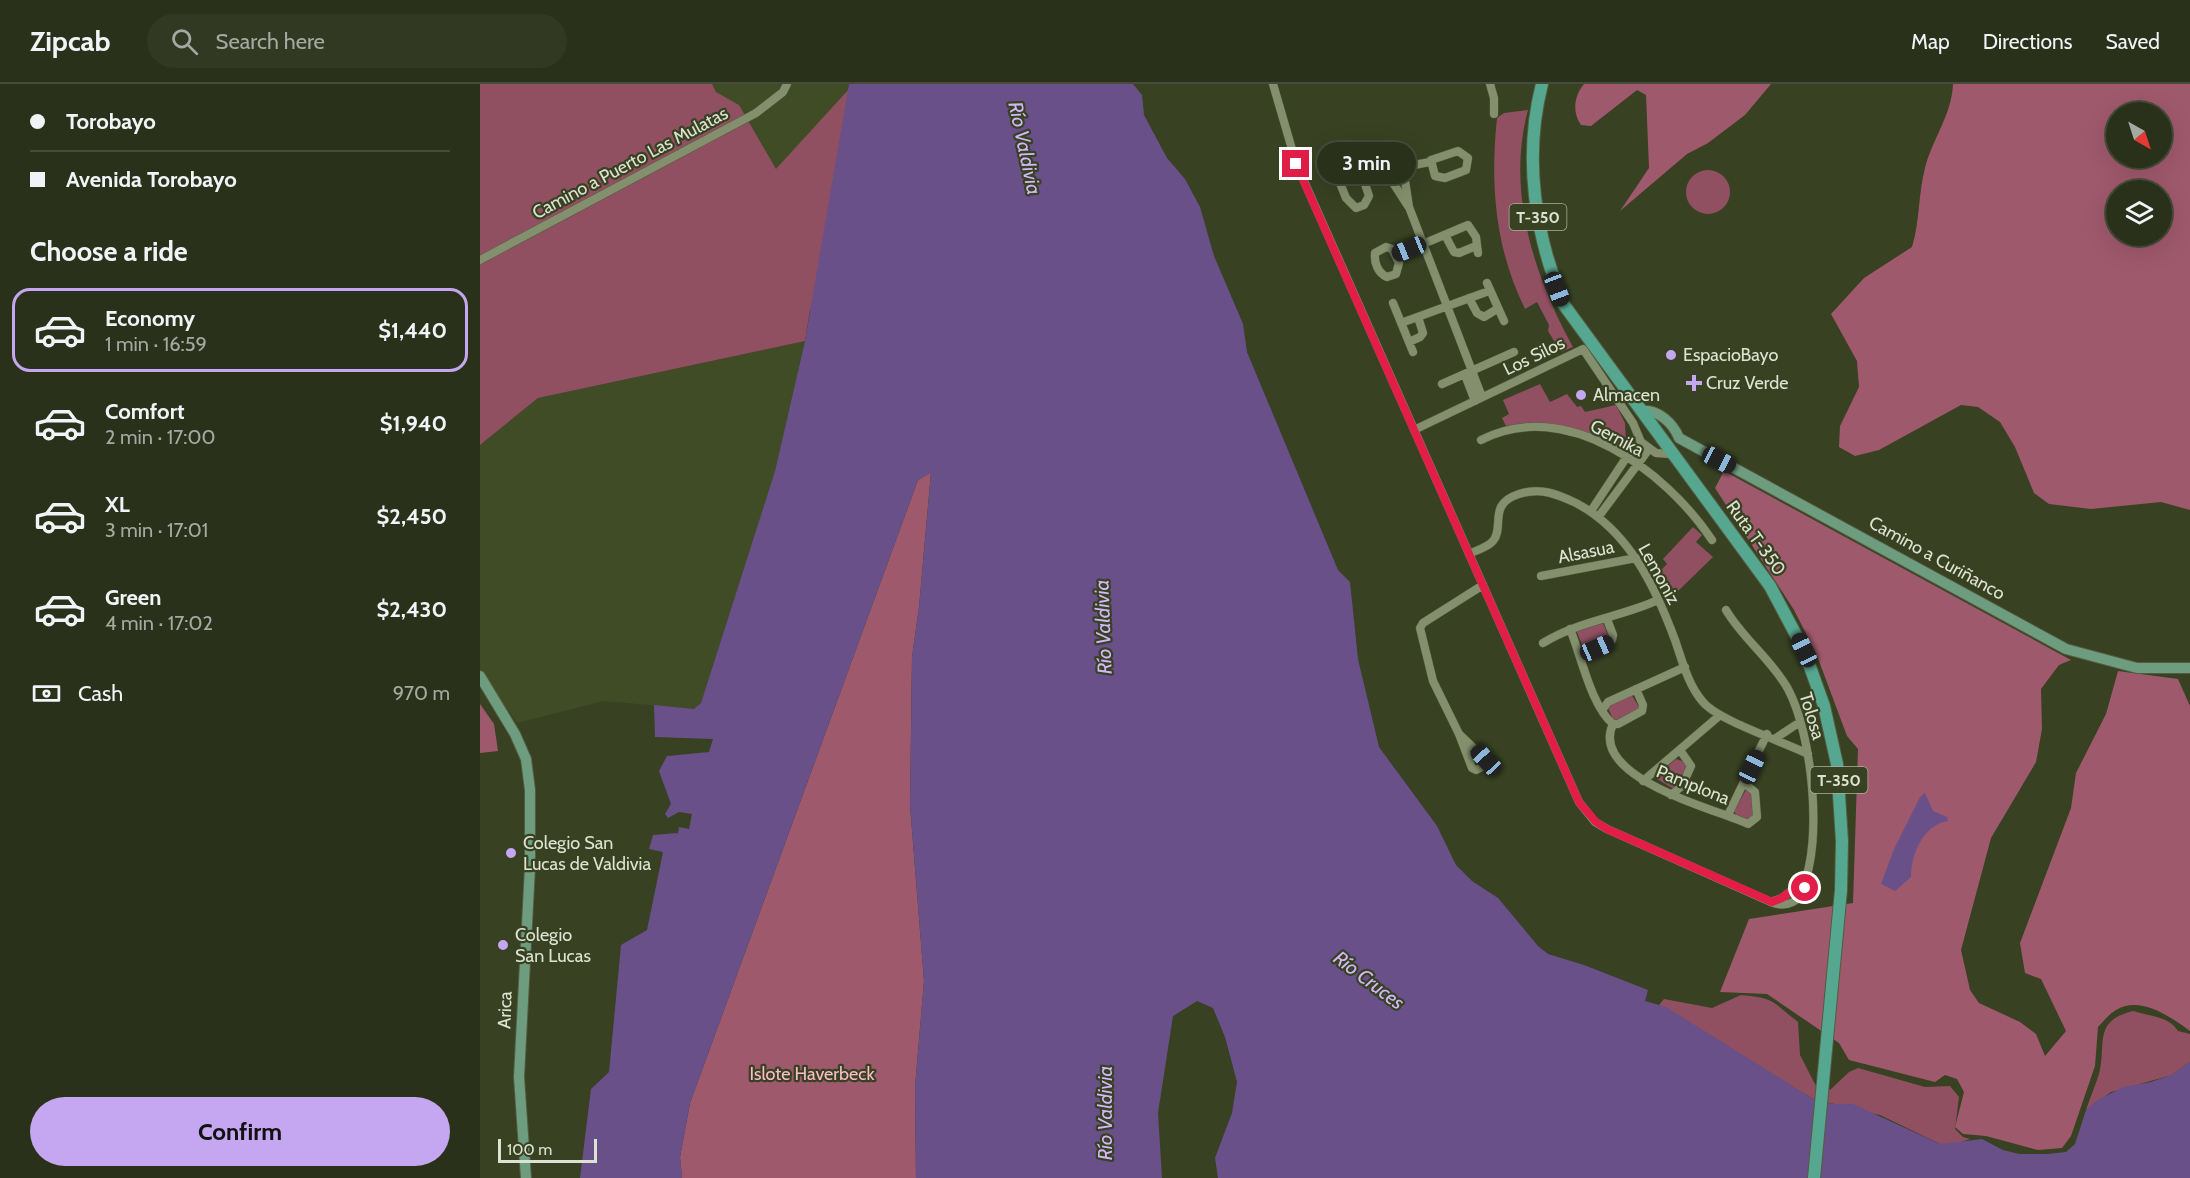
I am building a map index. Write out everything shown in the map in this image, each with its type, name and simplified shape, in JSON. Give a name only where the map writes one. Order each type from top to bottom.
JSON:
[{"type":"main road","name":"Ruta T-350","points":[[1542,84],[1533,126],[1534,188],[1546,255],[1563,305],[1779,601],[1812,668],[1829,725],[1839,783],[1842,841],[1835,961],[1824,1052],[1814,1178]]},
{"type":"main road","points":[[1563,305],[1583,349]]},
{"type":"street","name":"Camino a Puerto Las Mulatas","points":[[480,260],[756,113],[783,92],[787,84]]},
{"type":"street","points":[[1273,84],[1296,164],[1483,585],[1423,623],[1419,628],[1433,681],[1459,734],[1472,768],[1476,770],[1486,765],[1486,760],[1459,734]]},
{"type":"street","points":[[1490,84],[1494,98],[1494,114]]},
{"type":"street","points":[[1365,181],[1386,172],[1394,163],[1403,167],[1430,162],[1436,156],[1458,151],[1467,156],[1468,164],[1464,171],[1442,178],[1435,176],[1430,162]]},
{"type":"street","points":[[1403,167],[1409,207],[1479,399]]},
{"type":"street","points":[[1355,171],[1365,181],[1368,200],[1356,208],[1346,198],[1340,180],[1355,171]]},
{"type":"street","points":[[1386,172],[1409,207]]},
{"type":"street","points":[[1396,255],[1468,225],[1476,237],[1477,249],[1454,252],[1445,235]]},
{"type":"street","points":[[1401,323],[1469,298],[1488,287],[1504,321]]},
{"type":"street","points":[[1469,298],[1479,315],[1484,317],[1497,309]]},
{"type":"street","points":[[1393,303],[1413,352]]},
{"type":"street","points":[[1409,342],[1423,333],[1418,317]]},
{"type":"street","name":"Los Silos","points":[[1414,430],[1583,349],[1633,423],[1641,442],[1659,454],[1670,454]]},
{"type":"street","name":"Los Silos","points":[[1442,384],[1514,352]]},
{"type":"street","points":[[1633,423],[1641,411]]},
{"type":"street","name":"Camino a Curiñanco","points":[[1641,411],[1650,411],[1664,418],[1679,438],[2066,649],[2137,668],[2190,668]]},
{"type":"street","name":"Gernika","points":[[1481,440],[1508,429],[1544,426],[1581,435],[1636,464],[1682,503],[1712,540]]},
{"type":"street","points":[[1670,454],[1679,438]]},
{"type":"street","points":[[1591,511],[1626,458],[1641,442]]},
{"type":"street","points":[[1599,516],[1649,449]]},
{"type":"street","name":"Lemoniz","points":[[1469,554],[1492,542],[1496,536],[1499,510],[1509,499],[1518,494],[1533,491],[1548,492],[1591,511],[1599,516],[1636,558],[1659,600],[1685,667],[1701,700],[1719,716],[1767,734],[1808,754]]},
{"type":"street","name":"Alsasua","points":[[1541,576],[1636,558]]},
{"type":"street","name":"Tolosa","points":[[1483,585],[1579,802],[1586,813],[1607,829],[1783,905],[1793,902],[1804,893],[1803,886],[1812,860],[1808,754],[1800,722],[1781,678],[1738,631],[1726,610]]},
{"type":"street","points":[[1543,643],[1569,629],[1631,612],[1659,600]]},
{"type":"street","points":[[1580,653],[1586,653],[1612,640],[1613,635],[1607,619]]},
{"type":"street","name":"Pamplona","points":[[1569,629],[1580,653],[1582,670],[1613,724],[1610,734],[1616,754],[1629,771],[1671,795],[1748,824],[1756,819],[1755,790],[1744,783]]},
{"type":"street","points":[[1603,709],[1608,702],[1685,667]]},
{"type":"street","name":"Arica","points":[[480,676],[522,750],[530,790],[530,867],[519,1077],[526,1178]]},
{"type":"street","points":[[1613,724],[1618,724],[1642,711],[1643,705],[1636,689]]},
{"type":"street","points":[[1643,781],[1719,716]]},
{"type":"street","points":[[1776,738],[1800,722]]},
{"type":"street","points":[[1728,815],[1767,734]]},
{"type":"street","points":[[1671,795],[1682,786],[1691,766],[1680,750]]},
{"type":"shaded area","points":[[480,84],[712,84],[716,92],[739,105],[776,169],[849,89],[846,109],[860,103],[865,132],[855,185],[829,269],[824,298],[816,308],[810,310],[805,341],[538,398],[480,445]]},
{"type":"shaded area","points":[[706,84],[849,84],[849,89],[776,170],[739,105],[707,87]]},
{"type":"shaded area","points":[[1528,110],[1522,141],[1520,171],[1522,202],[1536,262],[1546,291],[1573,347],[1561,352],[1548,331],[1549,325],[1537,302],[1525,309],[1507,263],[1497,216],[1494,168],[1497,118],[1504,113]]},
{"type":"shaded area","points":[[1708,170],[1717,171],[1724,176],[1729,183],[1729,201],[1724,208],[1717,213],[1708,214],[1699,213],[1692,208],[1687,201],[1686,192],[1687,183],[1692,176],[1699,171]]},
{"type":"shaded area","points":[[805,341],[775,471],[701,703],[694,709],[604,701],[517,723],[480,670],[480,445],[538,398]]},
{"type":"shaded area","points":[[1540,384],[1550,402],[1567,394],[1577,407],[1581,406],[1585,412],[1616,405],[1625,423],[1626,443],[1619,449],[1577,431],[1551,425],[1506,426],[1502,418],[1509,414],[1503,400]]},
{"type":"shaded area","points":[[1693,527],[1702,535],[1696,542],[1713,557],[1677,592],[1657,574],[1667,564],[1663,559]]},
{"type":"shaded area","points":[[1603,623],[1609,637],[1584,649],[1576,630]]},
{"type":"shaded area","points":[[1631,694],[1639,707],[1638,710],[1614,721],[1607,706]]},
{"type":"shaded area","points":[[1676,759],[1685,762],[1687,767],[1679,785],[1672,788],[1657,779],[1657,775]]},
{"type":"shaded area","points":[[1747,788],[1752,790],[1754,816],[1749,821],[1737,816],[1734,811]]},
{"type":"shaded area","points":[[1741,995],[1773,1002],[1798,1022],[1800,1055],[1816,1086],[1830,1090],[1849,1072],[1858,1068],[1925,1087],[1950,1086],[1959,1097],[1955,1129],[1963,1137],[1970,1139],[1952,1145],[1940,1144],[1880,1115],[1813,1099],[1659,1005],[1664,999],[1712,1008]]},
{"type":"shaded area","points":[[2133,1011],[2164,1019],[2178,1031],[2190,1034],[2190,1062],[2172,1075],[2111,1092],[2086,1110],[2099,1074],[2106,1027],[2120,1015]]},
{"type":"green space","points":[[1584,84],[1771,84],[1745,115],[1708,143],[1687,154],[1620,211],[1649,168],[1646,95],[1637,90],[1591,126],[1581,125],[1576,115],[1575,104]]},
{"type":"green space","points":[[1953,84],[2190,84],[2190,510],[2161,502],[2091,509],[2049,504],[2034,493],[2015,447],[2000,422],[1978,407],[1961,405],[1879,450],[1855,456],[1839,447],[1840,426],[1859,387],[1857,361],[1831,314],[1864,278],[1912,247],[1925,168],[1949,106]]},
{"type":"green space","points":[[1724,471],[2071,660],[2059,665],[2041,689],[2042,729],[2036,762],[1991,838],[1961,950],[1970,990],[1979,1003],[2020,1022],[2036,1034],[2045,1056],[2066,1031],[2041,979],[2025,973],[2020,943],[2071,808],[2076,773],[2106,714],[2118,671],[2178,679],[2190,706],[2190,1031],[2165,1014],[2145,1006],[2125,1006],[2109,1016],[2098,1027],[2095,1066],[2071,1136],[2062,1148],[2038,1150],[1986,1136],[1963,1134],[1955,1127],[1964,1092],[1957,1079],[1945,1075],[1935,1082],[1849,1060],[1839,1043],[1767,994],[1720,992],[1749,919],[1853,903],[1858,749],[1847,736],[1816,653],[1794,610],[1715,488]]},
{"type":"green space","name":"Islote Haverbeck","points":[[931,472],[919,607],[912,657],[910,805],[924,981],[915,1087],[916,1178],[682,1178],[680,1157],[690,1103],[918,480]]},
{"type":"green space","points":[[480,704],[494,724],[498,751],[480,753]]},
{"type":"water","points":[[849,84],[1133,84],[1142,95],[1144,115],[1167,158],[1185,179],[1200,207],[1214,256],[1243,324],[1247,352],[1338,570],[1350,582],[1358,659],[1379,747],[1437,826],[1456,865],[1472,881],[1498,898],[1538,946],[1548,954],[1584,965],[1648,990],[1645,1001],[1666,1007],[1813,1099],[1833,1104],[1853,1104],[1940,1144],[1982,1139],[2003,1150],[2019,1154],[2066,1152],[2075,1144],[2086,1110],[2096,1101],[2123,1087],[2151,1082],[2171,1075],[2190,1062],[2190,1178],[1218,1178],[1215,1158],[1232,1113],[1237,1082],[1225,1037],[1213,1008],[1197,1001],[1173,1016],[1158,1113],[1162,1178],[916,1178],[915,1087],[924,981],[910,805],[912,657],[919,607],[931,473],[918,480],[690,1103],[680,1157],[682,1178],[580,1178],[591,1089],[609,1072],[621,945],[647,930],[663,852],[649,849],[653,835],[678,833],[679,827],[689,829],[692,814],[679,812],[668,818],[665,814],[671,804],[659,771],[667,756],[709,752],[713,739],[655,737],[654,705],[694,709],[701,703],[775,471],[805,341]]},
{"type":"water","points":[[1925,793],[1933,811],[1947,817],[1948,821],[1939,824],[1925,834],[1913,859],[1911,877],[1895,891],[1881,884],[1894,849],[1920,797]]},
{"type":"place","name":"EspacioBayo","points":[[1671,355]]},
{"type":"place","name":"Cruz Verde","points":[[1694,383]]},
{"type":"place","name":"Almacen","points":[[1581,395]]},
{"type":"place","name":"Colegio San Lucas de Valdivia","points":[[511,853]]},
{"type":"place","name":"Colegio San Lucas","points":[[503,945]]},
{"type":"route","points":[[1296,164],[1579,802],[1586,813],[1607,829],[1772,902],[1791,893],[1799,885],[1805,888]]},
{"type":"water label","name":"Río Valdivia","points":[[1025,148]]},
{"type":"water label","name":"Río Valdivia","points":[[1103,627]]},
{"type":"water label","name":"Río Cruces","points":[[1369,980]]},
{"type":"water label","name":"Río Valdivia","points":[[1105,1113]]}]
